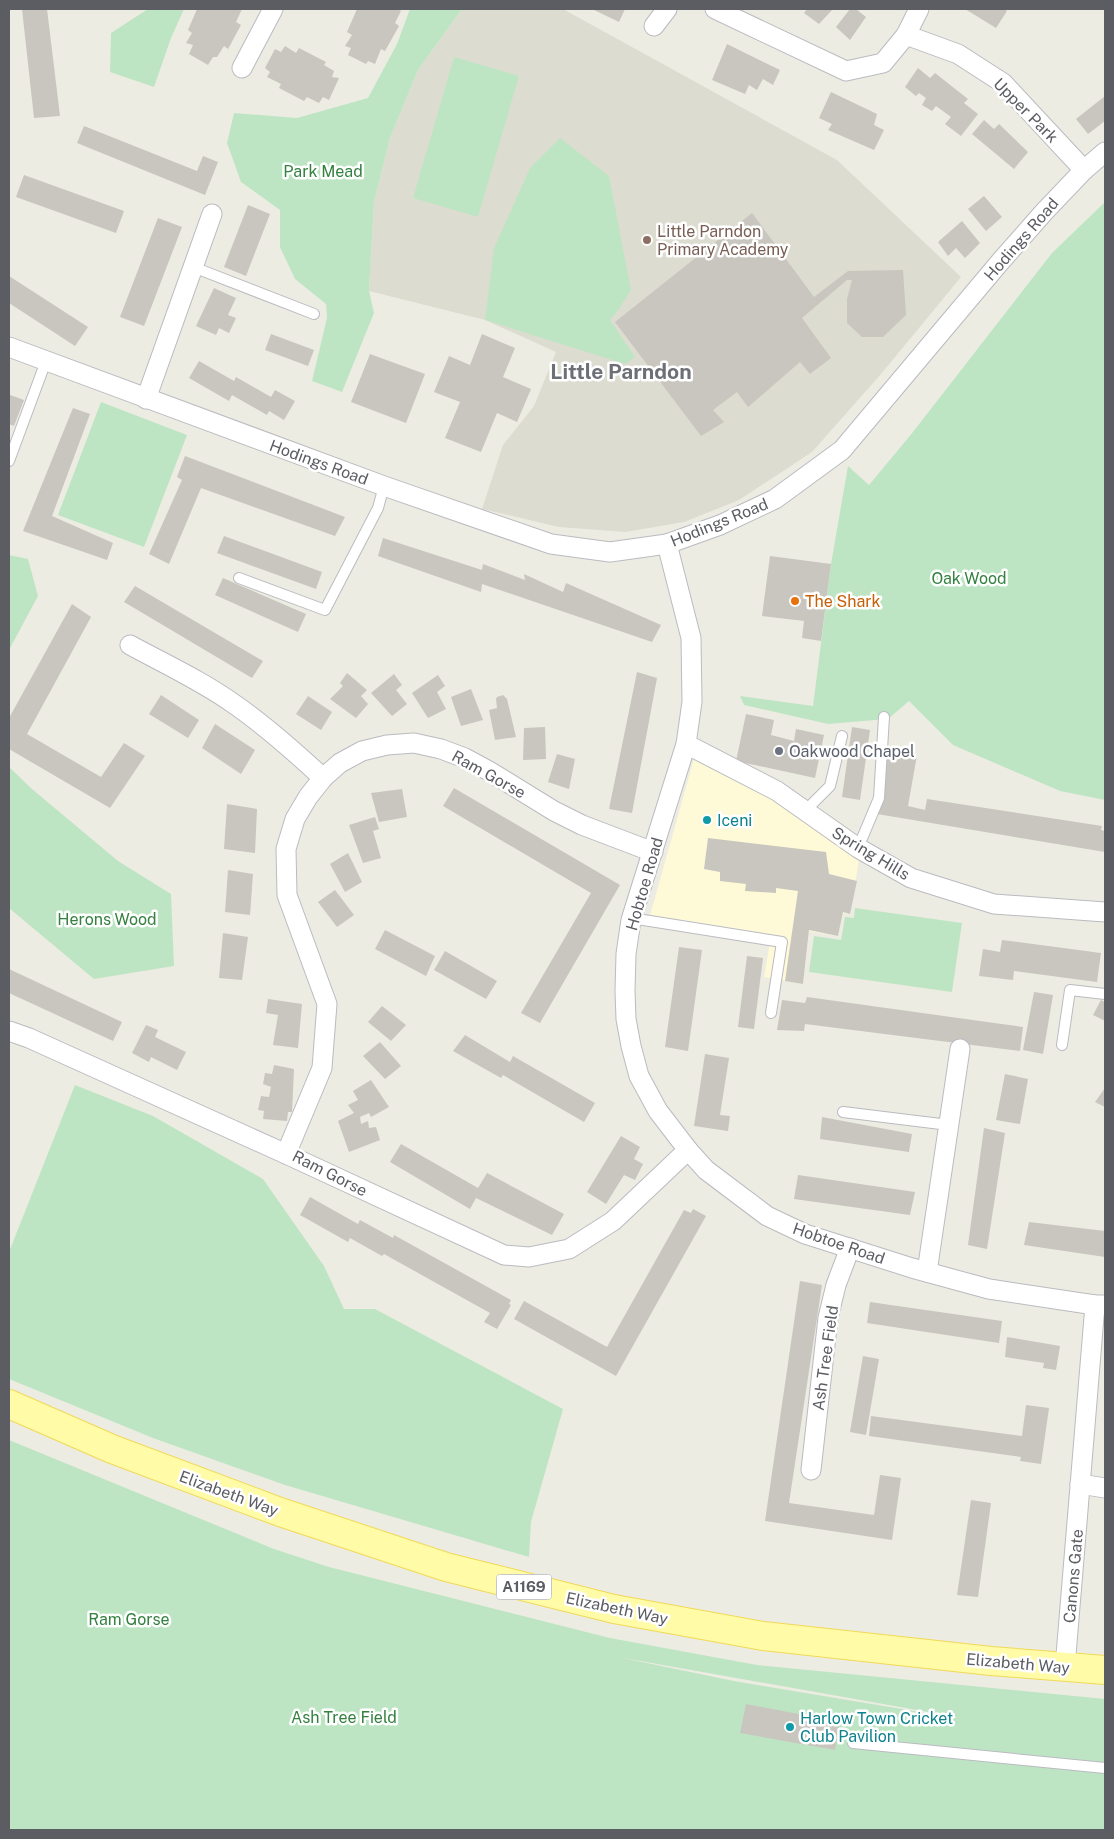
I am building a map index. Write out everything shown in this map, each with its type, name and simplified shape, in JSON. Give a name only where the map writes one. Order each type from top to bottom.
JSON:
[{"type":"main road","name":"Elizabeth Way","points":[[9,1404],[112,1449],[280,1512],[446,1567],[595,1605],[763,1636],[991,1661],[1105,1670]]},
{"type":"street","points":[[242,68],[273,9]]},
{"type":"street","points":[[654,26],[668,9]]},
{"type":"street","points":[[715,9],[846,71],[883,63],[906,35],[919,9]]},
{"type":"street","name":"Upper Park","points":[[906,35],[958,54],[1003,83],[1084,170]]},
{"type":"street","name":"Hodings Road","points":[[9,347],[384,486],[551,544],[610,552],[667,544],[720,525],[775,499],[842,450],[1000,262],[1084,170],[1105,152]]},
{"type":"street","points":[[146,399],[212,214]]},
{"type":"street","name":"Hobtoe Road","points":[[667,544],[690,638],[692,702],[686,744],[631,918],[626,954],[625,991],[626,1019],[631,1046],[640,1076],[658,1111],[706,1170],[767,1216],[805,1234],[989,1289],[1100,1305]]},
{"type":"street","points":[[130,645],[234,703],[295,752],[322,778]]},
{"type":"street","name":"Ram Gorse","points":[[653,852],[582,825],[554,811],[465,758],[441,749],[414,743],[387,745],[362,752],[340,763],[322,778],[308,797],[295,819],[286,849],[288,895],[326,1004],[322,1068],[286,1154],[504,1255],[529,1257],[569,1249],[613,1221],[688,1150]]},
{"type":"street","name":"Spring Hills","points":[[686,744],[777,791],[858,848],[911,878],[994,904],[1105,912]]},
{"type":"street","points":[[9,1031],[29,1038],[286,1154]]},
{"type":"street","points":[[927,1272],[960,1049]]},
{"type":"street","name":"Ash Tree Field","points":[[811,1470],[828,1318],[836,1285],[850,1248]]},
{"type":"street","name":"Canons Gate","points":[[1065,1667],[1080,1484],[1100,1305]]},
{"type":"street","points":[[1080,1484],[1105,1488]]},
{"type":"lane","points":[[193,267],[314,314]]},
{"type":"lane","points":[[9,461],[46,361]]},
{"type":"lane","points":[[239,578],[325,610],[378,508],[384,486]]},
{"type":"lane","points":[[858,848],[879,798],[884,717]]},
{"type":"lane","points":[[805,811],[830,786],[842,736]]},
{"type":"lane","points":[[631,918],[782,942],[771,1013]]},
{"type":"lane","points":[[1062,1045],[1070,990],[1105,994]]},
{"type":"lane","points":[[843,1112],[949,1125]]},
{"type":"lane","points":[[852,1743],[1105,1768]]},
{"type":"shaded area","name":"Little Parndon Primary Academy","points":[[462,9],[563,9],[837,160],[961,277],[881,374],[812,452],[739,500],[684,522],[625,532],[559,527],[482,509],[503,445],[534,406],[556,352],[485,320],[369,291],[374,202],[390,138],[418,70]]},
{"type":"shaded area","points":[[694,759],[770,794],[859,860],[850,914],[843,913],[838,936],[809,931],[803,984],[764,977],[770,942],[649,919]]},
{"type":"green space","points":[[148,9],[184,9],[171,38],[154,87],[110,72],[111,33]]},
{"type":"green space","name":"Park Mead","points":[[410,9],[462,9],[418,70],[390,138],[374,202],[369,291],[374,313],[342,392],[312,381],[327,318],[326,304],[295,279],[280,247],[280,210],[241,182],[227,143],[234,113],[297,118],[368,98],[397,44]]},
{"type":"green space","points":[[454,57],[519,76],[478,217],[413,198]]},
{"type":"green space","points":[[560,138],[609,176],[631,290],[610,320],[635,357],[625,364],[485,320],[494,248],[530,168]]},
{"type":"green space","name":"Oak Wood","points":[[1105,202],[1105,800],[1060,791],[953,745],[909,701],[888,719],[828,724],[744,705],[740,696],[813,706],[831,564],[848,466],[869,485],[913,432],[1052,253]]},
{"type":"green space","points":[[101,402],[187,435],[144,547],[58,515]]},
{"type":"green space","points":[[9,555],[28,559],[38,596],[9,650]]},
{"type":"green space","name":"Herons Wood","points":[[9,767],[32,789],[118,861],[171,894],[174,966],[94,979],[9,908]]},
{"type":"green space","points":[[855,908],[962,923],[952,992],[809,972],[814,936],[841,940],[845,917],[854,918]]},
{"type":"green space","points":[[75,1085],[153,1116],[263,1179],[324,1266],[344,1309],[375,1309],[563,1409],[531,1522],[529,1557],[285,1485],[153,1438],[9,1379],[9,1252]]},
{"type":"green space","points":[[9,1440],[274,1549],[329,1567],[610,1638],[757,1665],[1105,1699],[1105,1830],[9,1830]],"holes":[[[618,1657],[956,1717],[734,1681]]]},
{"type":"building","points":[[22,9],[47,9],[60,116],[34,118]]},
{"type":"building","points":[[197,9],[242,9],[236,22],[241,25],[228,49],[224,46],[217,57],[213,57],[208,65],[189,54],[193,45],[186,43],[192,33],[188,30]]},
{"type":"building","points":[[357,9],[398,9],[401,11],[395,23],[399,26],[385,51],[381,49],[375,64],[368,61],[366,64],[348,55],[351,48],[345,46],[352,35],[347,32]]},
{"type":"building","points":[[592,9],[625,9],[619,22]]},
{"type":"building","points":[[807,9],[833,9],[819,24],[804,13]]},
{"type":"building","points":[[850,9],[856,9],[866,17],[850,40],[836,27]]},
{"type":"building","points":[[965,9],[1004,9],[1007,11],[996,28]]},
{"type":"building","points":[[727,44],[780,70],[773,85],[763,79],[757,90],[749,85],[745,94],[712,80]]},
{"type":"building","points":[[285,46],[296,53],[299,48],[326,62],[324,65],[334,71],[332,77],[339,78],[329,100],[323,97],[319,103],[307,97],[304,101],[279,88],[281,84],[267,77],[270,72],[265,68],[275,49],[281,52]]},
{"type":"building","points":[[918,68],[930,78],[935,73],[968,99],[964,103],[978,114],[961,136],[945,124],[951,117],[936,106],[932,111],[922,105],[926,98],[919,93],[916,96],[905,87]]},
{"type":"building","points":[[831,92],[877,114],[874,125],[884,130],[874,150],[828,130],[832,124],[819,118]]},
{"type":"building","points":[[1105,96],[1105,121],[1088,134],[1076,119]]},
{"type":"building","points":[[984,120],[994,129],[999,124],[1028,152],[1014,169],[972,134]]},
{"type":"building","points":[[84,126],[197,171],[203,156],[218,162],[205,195],[77,143]]},
{"type":"building","points":[[24,175],[124,211],[116,233],[16,197]]},
{"type":"building","points":[[984,196],[1002,217],[986,231],[968,209]]},
{"type":"building","points":[[248,205],[270,214],[246,276],[224,267]]},
{"type":"building","points":[[752,213],[814,297],[848,271],[903,270],[906,315],[883,337],[862,337],[847,323],[847,299],[852,280],[847,280],[802,318],[831,358],[810,374],[800,362],[748,407],[737,392],[713,410],[724,422],[701,436],[615,322]]},
{"type":"building","points":[[158,218],[182,227],[144,326],[120,317]]},
{"type":"building","points":[[962,221],[980,243],[965,258],[956,248],[948,256],[938,242]]},
{"type":"building","points":[[9,276],[88,327],[75,346],[9,303]]},
{"type":"building","points":[[214,288],[236,298],[228,315],[236,318],[229,333],[219,328],[216,335],[196,326]]},
{"type":"building","points":[[271,334],[314,350],[308,366],[265,350]]},
{"type":"building","points":[[482,334],[515,348],[503,377],[531,389],[517,422],[497,413],[481,452],[445,438],[460,402],[434,392],[449,356],[470,365]]},
{"type":"building","points":[[370,354],[425,374],[406,423],[351,402]]},
{"type":"building","points":[[199,361],[234,381],[236,377],[271,397],[275,390],[295,401],[284,420],[269,411],[267,415],[232,395],[229,401],[189,378]]},
{"type":"building","points":[[10,395],[24,400],[14,426],[9,424]]},
{"type":"building","points":[[73,408],[90,414],[52,516],[113,543],[107,560],[23,531]]},
{"type":"building","points":[[185,456],[345,517],[335,536],[201,488],[169,564],[149,554],[182,480],[177,477]]},
{"type":"building","points":[[224,536],[322,572],[316,589],[217,553]]},
{"type":"building","points":[[383,538],[482,570],[483,564],[525,580],[524,574],[563,592],[566,583],[661,625],[652,642],[482,584],[481,592],[378,556]]},
{"type":"building","name":"The Shark","points":[[770,556],[831,564],[821,641],[802,638],[804,621],[762,616]]},
{"type":"building","points":[[223,578],[306,614],[298,632],[215,595]]},
{"type":"building","points":[[135,586],[263,661],[252,678],[124,602]]},
{"type":"building","points":[[72,604],[91,617],[27,734],[101,777],[124,743],[145,756],[110,808],[9,749],[9,718]]},
{"type":"building","points":[[637,672],[657,678],[632,813],[609,809]]},
{"type":"building","points":[[347,673],[367,690],[361,696],[368,704],[356,718],[330,699],[343,686],[340,683]]},
{"type":"building","points":[[394,674],[402,685],[396,690],[407,704],[392,716],[371,693]]},
{"type":"building","points":[[438,675],[445,686],[437,692],[446,709],[428,718],[412,693]]},
{"type":"building","points":[[471,689],[483,720],[461,726],[451,697]]},
{"type":"building","points":[[161,695],[199,720],[188,738],[149,714]]},
{"type":"building","points":[[503,695],[507,699],[516,737],[495,740],[489,710],[497,708],[496,699]]},
{"type":"building","points":[[308,696],[332,712],[321,730],[296,714]]},
{"type":"building","name":"Oakwood Chapel","points":[[746,714],[774,720],[771,735],[794,741],[796,729],[824,735],[815,778],[736,761]]},
{"type":"building","points":[[215,724],[255,750],[241,774],[202,748]]},
{"type":"building","points":[[545,727],[546,759],[523,760],[524,728]]},
{"type":"building","points":[[852,727],[870,730],[860,800],[842,797]]},
{"type":"building","points":[[886,752],[917,755],[908,806],[925,810],[927,799],[1102,826],[1101,830],[1105,831],[1105,852],[877,814]]},
{"type":"building","points":[[557,754],[575,759],[569,789],[548,782]]},
{"type":"building","points":[[454,788],[620,885],[540,1023],[521,1013],[591,893],[443,806]]},
{"type":"building","points":[[402,789],[407,817],[379,822],[371,793]]},
{"type":"building","points":[[227,804],[257,809],[255,853],[224,849]]},
{"type":"building","points":[[375,817],[379,829],[373,831],[381,858],[363,863],[349,825]]},
{"type":"building","points":[[708,838],[826,852],[829,874],[857,881],[850,914],[843,912],[838,936],[809,930],[803,984],[785,981],[798,891],[776,888],[776,893],[745,891],[746,884],[720,881],[720,872],[704,869]]},
{"type":"building","points":[[348,853],[362,882],[345,892],[330,864]]},
{"type":"building","points":[[228,870],[253,874],[250,915],[225,912]]},
{"type":"building","points":[[335,890],[354,915],[337,927],[318,902]]},
{"type":"building","points":[[385,930],[435,956],[426,976],[375,949]]},
{"type":"building","points":[[223,933],[248,937],[242,980],[219,978]]},
{"type":"building","points":[[1002,940],[1101,953],[1097,982],[1014,971],[1013,980],[979,976],[983,949],[1000,952]]},
{"type":"building","points":[[679,947],[702,950],[688,1051],[665,1047]]},
{"type":"building","points":[[445,951],[497,981],[486,999],[434,970]]},
{"type":"building","points":[[747,956],[763,958],[754,1029],[738,1027]]},
{"type":"building","points":[[9,969],[122,1022],[113,1041],[9,993]]},
{"type":"building","points":[[1034,992],[1053,995],[1043,1054],[1023,1050]]},
{"type":"building","points":[[807,997],[1023,1027],[1020,1051],[805,1024],[804,1031],[777,1030],[782,1000],[805,1003]]},
{"type":"building","points":[[268,999],[302,1004],[298,1048],[273,1045],[278,1015],[266,1013]]},
{"type":"building","points":[[1101,1000],[1105,1002],[1105,1021],[1093,1015]]},
{"type":"building","points":[[382,1006],[406,1025],[391,1041],[368,1022]]},
{"type":"building","points":[[146,1025],[158,1030],[155,1037],[186,1052],[177,1070],[151,1057],[149,1062],[132,1053]]},
{"type":"building","points":[[465,1035],[510,1062],[513,1056],[595,1103],[584,1122],[503,1075],[501,1078],[453,1051]]},
{"type":"building","points":[[380,1042],[401,1066],[385,1079],[363,1056]]},
{"type":"building","points":[[705,1054],[729,1058],[720,1115],[730,1116],[728,1131],[694,1126]]},
{"type":"building","points":[[274,1065],[294,1069],[292,1112],[288,1112],[287,1121],[263,1119],[264,1111],[258,1110],[261,1096],[269,1097],[271,1087],[263,1084],[265,1073],[272,1074]]},
{"type":"building","points":[[1005,1074],[1028,1079],[1020,1124],[996,1120]]},
{"type":"building","points":[[371,1080],[389,1107],[371,1117],[369,1113],[360,1117],[361,1124],[368,1121],[369,1128],[376,1127],[380,1140],[349,1152],[338,1121],[354,1113],[348,1105],[358,1100],[353,1091]]},
{"type":"building","points":[[1105,1088],[1105,1107],[1095,1102]]},
{"type":"building","points":[[822,1117],[912,1134],[909,1152],[820,1139]]},
{"type":"building","points":[[984,1128],[1005,1133],[987,1249],[968,1245]]},
{"type":"building","points":[[621,1136],[640,1147],[634,1159],[643,1164],[635,1180],[624,1175],[606,1204],[587,1192]]},
{"type":"building","points":[[401,1144],[478,1188],[487,1173],[564,1214],[552,1235],[476,1198],[470,1209],[390,1162]]},
{"type":"building","points":[[798,1175],[915,1192],[910,1215],[794,1199]]},
{"type":"building","points":[[310,1197],[358,1224],[360,1220],[393,1238],[394,1235],[511,1300],[509,1304],[511,1305],[497,1329],[484,1322],[490,1313],[384,1254],[382,1256],[350,1238],[348,1242],[300,1215]]},
{"type":"building","points":[[693,1209],[706,1216],[616,1376],[514,1319],[524,1301],[607,1347],[684,1210],[691,1213]]},
{"type":"building","points":[[1029,1222],[1105,1231],[1105,1257],[1024,1245]]},
{"type":"building","points":[[800,1281],[822,1285],[789,1503],[874,1515],[880,1475],[901,1478],[892,1540],[765,1521]]},
{"type":"building","points":[[870,1302],[1002,1321],[999,1343],[867,1323]]},
{"type":"building","points":[[1007,1337],[1060,1346],[1056,1370],[1043,1368],[1044,1363],[1005,1357]]},
{"type":"building","points":[[863,1356],[879,1359],[866,1435],[850,1432]]},
{"type":"building","points":[[1026,1405],[1049,1408],[1041,1464],[1020,1461],[1021,1457],[869,1436],[871,1416],[1022,1436]]},
{"type":"building","points":[[971,1500],[991,1503],[978,1597],[957,1595]]},
{"type":"building","name":"Harlow Town Cricket Club Pavilion","points":[[746,1704],[840,1722],[835,1750],[740,1733]]},
{"type":"place","name":"Little Parndon Primary Academy","points":[[647,240]]},
{"type":"place","name":"The Shark","points":[[795,601]]},
{"type":"place","name":"Oakwood Chapel","points":[[779,751]]},
{"type":"place","name":"Iceni","points":[[707,820]]},
{"type":"place","name":"Harlow Town Cricket Club Pavilion","points":[[790,1727]]},
{"type":"district","name":"Little Parndon","points":[[621,372]]}]
